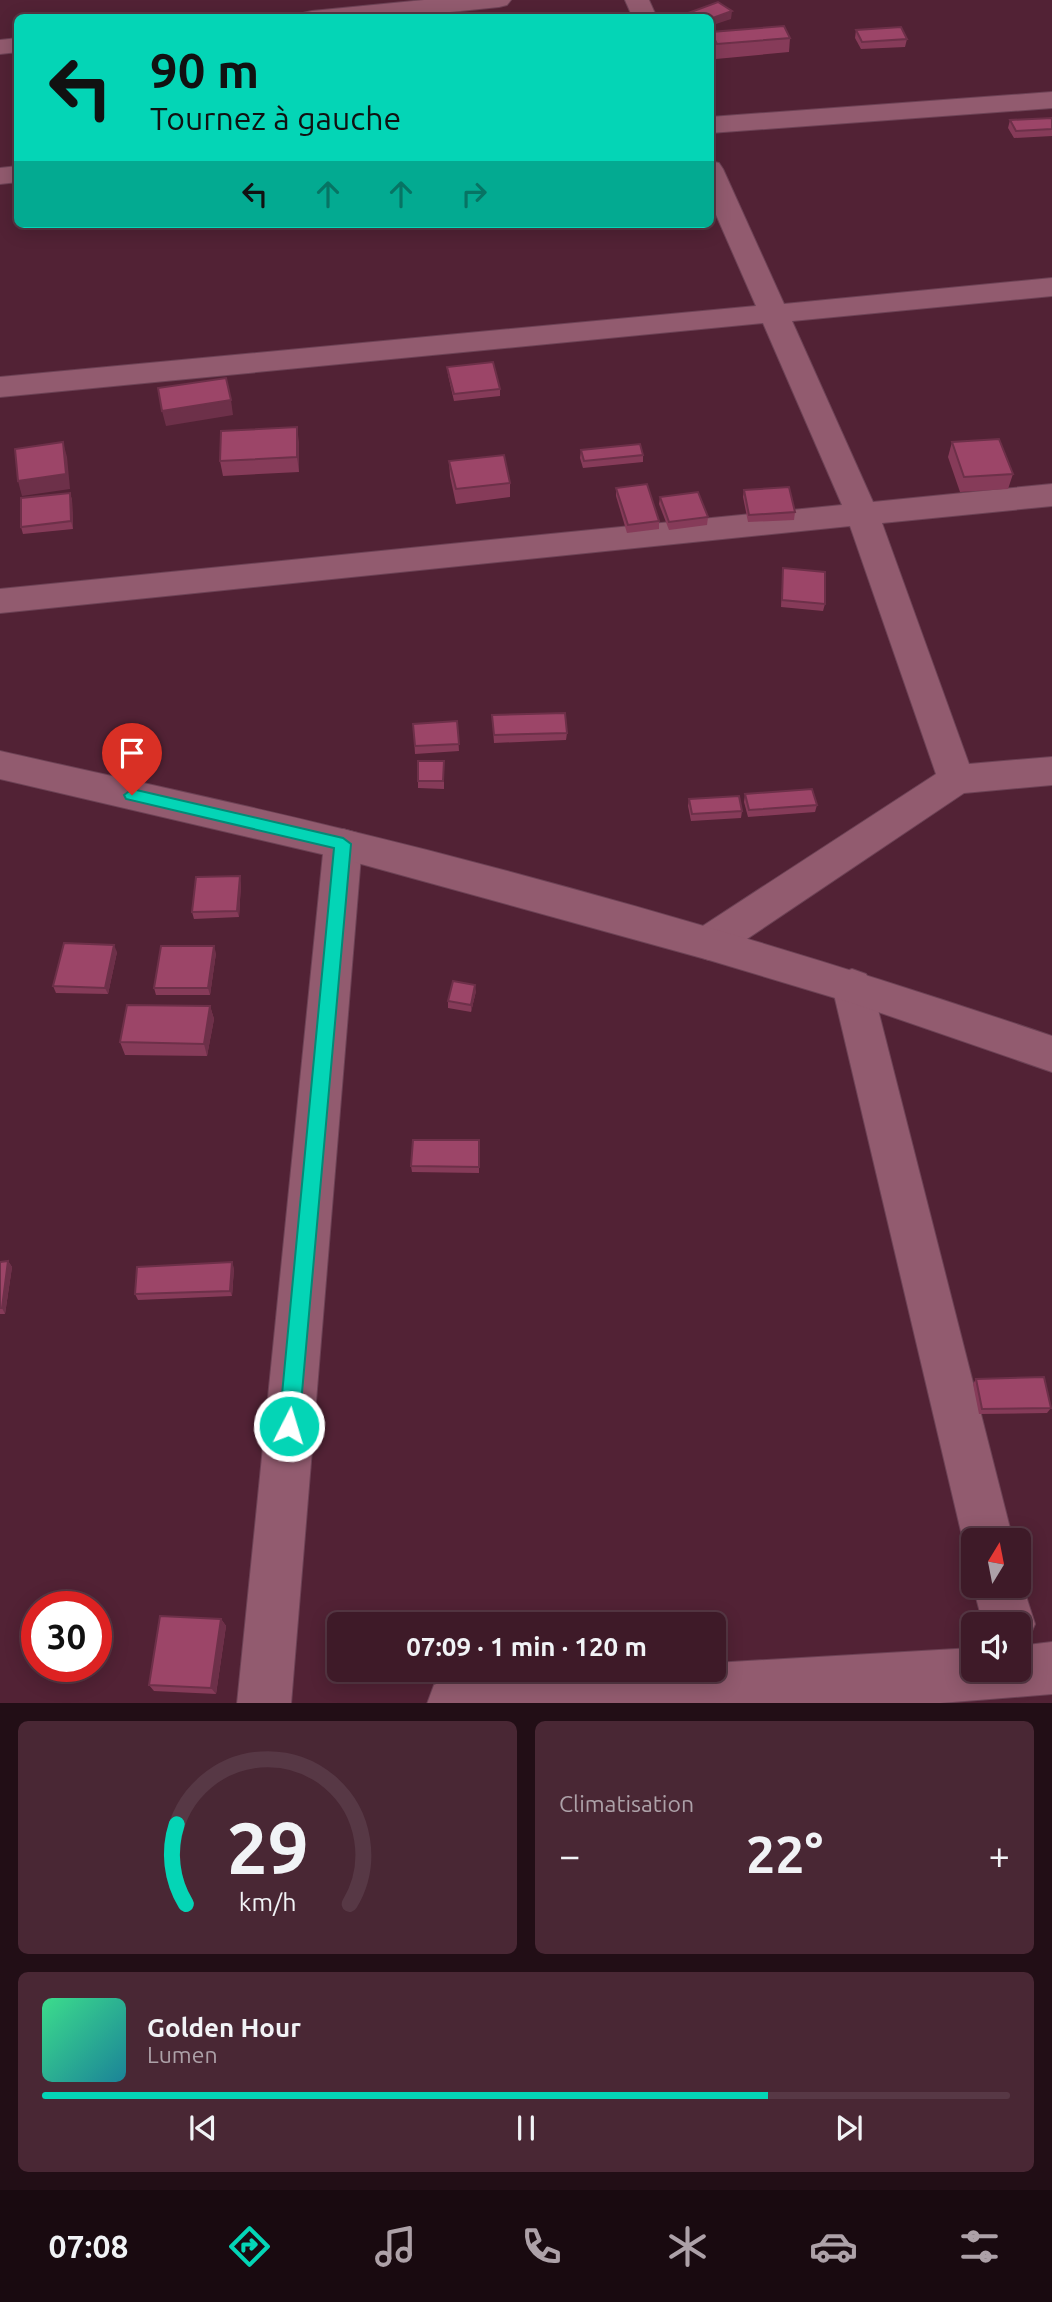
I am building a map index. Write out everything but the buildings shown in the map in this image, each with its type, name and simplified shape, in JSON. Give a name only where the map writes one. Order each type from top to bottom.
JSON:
[{"type":"street","points":[[354,14],[499,0]]},
{"type":"street","points":[[714,125],[1052,100]]},
{"type":"street","points":[[714,178],[862,514],[956,779]]},
{"type":"street","points":[[0,387],[1052,287]]},
{"type":"street","points":[[0,601],[1052,495]]},
{"type":"street","points":[[0,765],[343,844],[709,943],[852,986],[1052,1054]]},
{"type":"street","points":[[709,943],[956,779],[1052,771]]},
{"type":"street","points":[[264,1703],[343,844]]},
{"type":"street","points":[[852,986],[985,1528]]},
{"type":"street","points":[[453,1703],[961,1670]]},
{"type":"route","points":[[132,795],[343,844],[289,1426]]}]
